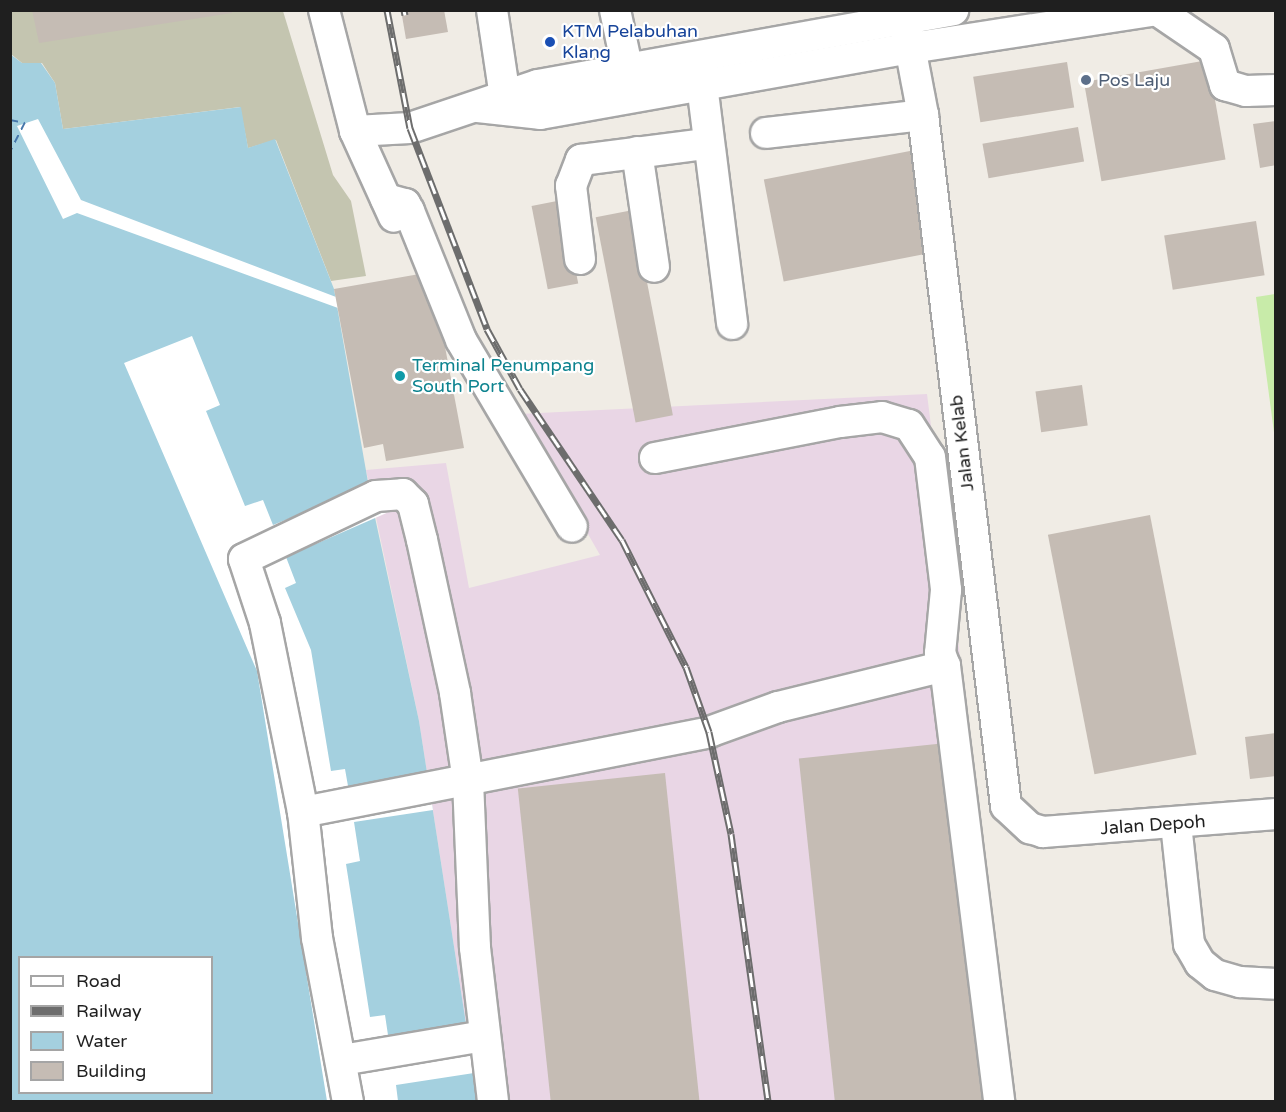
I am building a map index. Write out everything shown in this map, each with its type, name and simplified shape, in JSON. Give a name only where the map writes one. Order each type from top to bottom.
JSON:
[{"type":"street","points":[[324,10],[355,131],[420,274]]},
{"type":"street","points":[[492,10],[506,101]]},
{"type":"street","points":[[615,10],[634,99]]},
{"type":"street","points":[[506,101],[540,114],[701,88],[953,10]]},
{"type":"street","points":[[355,131],[410,128],[627,70],[699,57],[906,26],[1156,10],[1214,49],[1225,85],[1246,91],[1275,90]]},
{"type":"street","name":"Jalan Kelab","points":[[906,26],[923,116],[1006,806],[1030,828]]},
{"type":"street","points":[[699,57],[706,144],[732,324]]},
{"type":"street","points":[[766,133],[923,116]]},
{"type":"street","points":[[580,259],[571,186],[576,166],[589,157],[706,144]]},
{"type":"street","points":[[636,152],[654,267]]},
{"type":"street","points":[[386,199],[405,204],[409,211],[461,340],[572,527]]},
{"type":"street","points":[[655,458],[840,422],[882,417],[909,425],[930,457],[946,590],[940,653],[945,666],[999,1101]]},
{"type":"street","points":[[348,1101],[317,938],[303,812],[265,623],[244,559],[388,494],[403,494],[413,504],[455,693],[468,781],[484,1036],[493,1101]]},
{"type":"street","points":[[303,812],[709,732],[778,707],[945,666]]},
{"type":"street","name":"Jalan Depoh","points":[[1030,828],[1043,832],[1176,824],[1275,814]]},
{"type":"street","points":[[1176,824],[1189,944],[1200,963],[1215,975],[1240,982],[1275,984]]},
{"type":"street","points":[[342,1060],[484,1036]]},
{"type":"shaded area","points":[[10,11],[283,11],[333,175],[351,201],[366,276],[331,281],[276,140],[248,148],[240,107],[63,129],[55,83],[42,63],[22,63],[11,54]]},
{"type":"shaded area","points":[[927,394],[1016,1101],[478,1101],[419,721],[366,470],[446,463],[469,588],[600,555],[519,414]]},
{"type":"green space","points":[[1276,294],[1275,440],[1256,297]]},
{"type":"water","points":[[10,54],[22,63],[41,63],[55,83],[63,129],[241,107],[248,148],[275,139],[334,289],[371,499],[419,721],[478,1101],[11,1101]]},
{"type":"pier","points":[[38,119],[81,200],[336,297],[338,308],[77,213],[63,219],[17,126]]},
{"type":"pier","points":[[192,336],[220,405],[206,411],[245,506],[263,500],[273,525],[387,479],[398,508],[286,557],[296,583],[285,588],[311,650],[331,771],[345,769],[348,786],[427,773],[433,810],[354,822],[360,861],[346,864],[370,1017],[385,1015],[388,1035],[466,1024],[474,1073],[396,1085],[398,1101],[327,1101],[257,671],[124,363]]},
{"type":"building","points":[[32,10],[232,10],[232,13],[39,43]]},
{"type":"building","points":[[401,10],[444,10],[448,32],[406,39]]},
{"type":"building","points":[[1208,60],[1226,159],[1101,181],[1084,82]]},
{"type":"building","points":[[1067,62],[1074,107],[980,122],[973,77]]},
{"type":"building","points":[[1276,121],[1276,165],[1260,168],[1253,124]]},
{"type":"building","points":[[1078,127],[1084,161],[989,178],[982,144]]},
{"type":"building","points":[[915,150],[935,252],[784,281],[764,179]]},
{"type":"building","points":[[562,200],[578,283],[548,289],[532,206]]},
{"type":"building","points":[[633,210],[673,415],[636,422],[596,217]]},
{"type":"building","points":[[1256,221],[1265,275],[1173,290],[1164,236]]},
{"type":"building","name":"Terminal Penumpang South Port","points":[[431,272],[464,448],[386,461],[383,444],[364,448],[334,289]]},
{"type":"building","points":[[1082,385],[1088,426],[1041,432],[1035,392]]},
{"type":"building","points":[[1150,515],[1197,755],[1094,774],[1048,535]]},
{"type":"building","points":[[1276,733],[1276,776],[1250,779],[1245,737]]},
{"type":"building","points":[[946,743],[984,1102],[835,1102],[799,758]]},
{"type":"building","points":[[665,773],[700,1102],[551,1102],[518,788]]},
{"type":"ferry route","points":[[10,120],[25,123],[10,152]]},
{"type":"railway","points":[[387,10],[410,128],[487,329],[520,389],[622,540],[686,667],[709,732],[731,834],[768,1102]]},
{"type":"railway","points":[[404,10],[405,15]]},
{"type":"place","name":"KTM Pelabuhan Klang","points":[[550,42]]},
{"type":"place","name":"Pos Laju","points":[[1086,80]]},
{"type":"place","name":"Terminal Penumpang South Port","points":[[400,376]]}]
